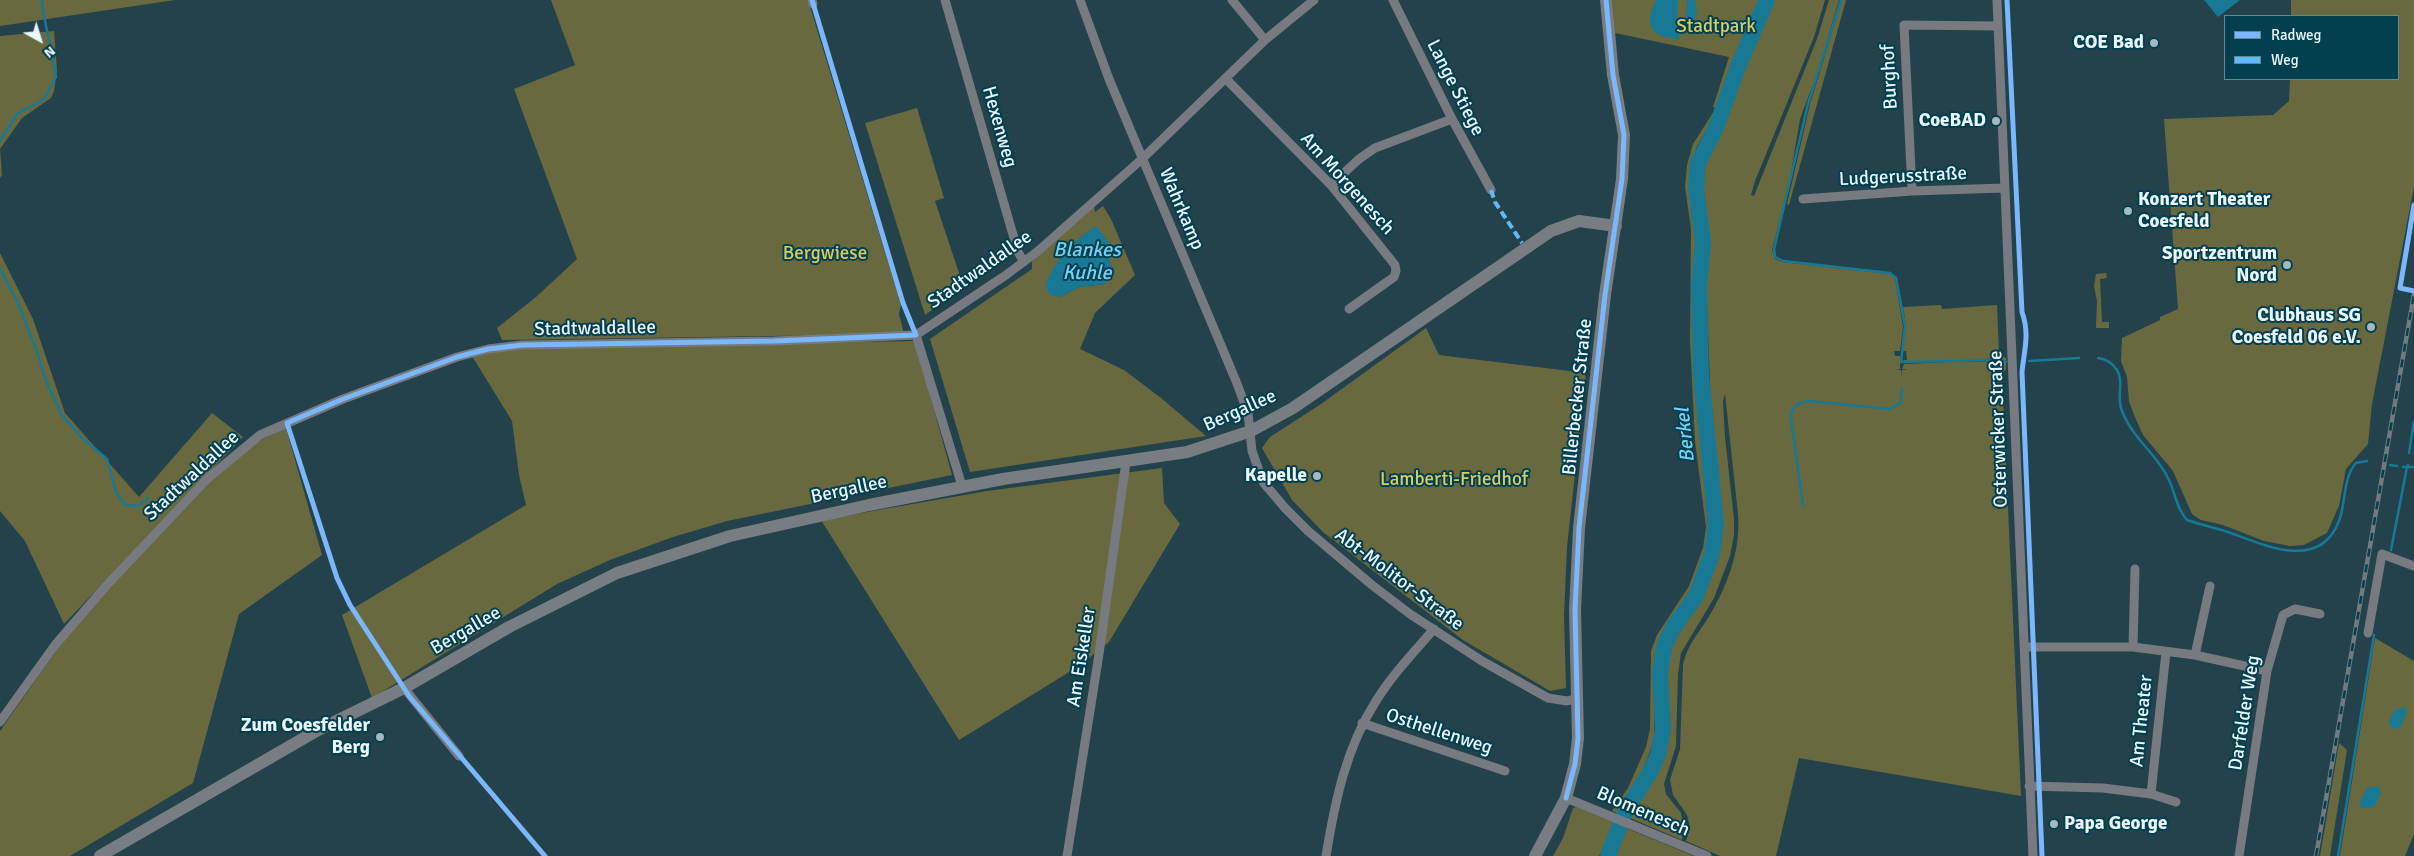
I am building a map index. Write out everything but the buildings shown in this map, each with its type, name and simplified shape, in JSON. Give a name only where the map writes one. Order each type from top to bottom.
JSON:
[{"type":"street","name":"Hexenweg","points":[[945,0],[1018,252],[1024,262]]},
{"type":"street","name":"Wahrkamp","points":[[1080,0],[1109,79],[1236,381],[1248,413],[1251,431]]},
{"type":"street","points":[[1232,0],[1265,40]]},
{"type":"street","name":"Stadtwaldallee","points":[[0,722],[55,645],[130,560],[207,479],[260,435],[298,417],[422,369],[488,350],[522,345],[774,341],[916,335],[1024,262],[1142,159],[1265,40],[1314,0]]},
{"type":"street","name":"Lange Stiege","points":[[1393,0],[1452,118],[1491,190]]},
{"type":"street","name":"Billerbecker Straße","points":[[1535,856],[1566,798],[1575,764],[1578,698],[1575,610],[1579,528],[1600,329],[1622,179],[1624,136],[1613,75],[1606,0]]},
{"type":"street","name":"Osterwicker Straße","points":[[1997,0],[2032,856]]},
{"type":"street","name":"Burghof","points":[[1912,191],[1904,25],[1998,26]]},
{"type":"street","name":"Am Morgenesch","points":[[1226,79],[1331,185],[1388,254],[1396,271],[1386,284],[1349,309]]},
{"type":"street","points":[[1331,185],[1359,159],[1375,148],[1452,118]]},
{"type":"street","name":"Ludgerusstraße","points":[[1803,199],[1912,191],[2004,188]]},
{"type":"street","name":"Bergallee","points":[[100,856],[292,745],[404,688],[508,627],[617,573],[730,536],[962,486],[1187,452],[1251,431],[1293,408],[1552,231],[1579,221],[1616,226]]},
{"type":"street","points":[[916,335],[962,486]]},
{"type":"street","name":"Abt-Molitor-Straße","points":[[1251,431],[1252,451],[1263,482],[1308,531],[1372,585],[1434,629],[1548,698],[1567,701],[1578,698]]},
{"type":"street","name":"Am Eiskeller","points":[[1067,856],[1100,654],[1126,462]]},
{"type":"street","points":[[2368,633],[2382,554],[2414,566]]},
{"type":"street","name":"Am Theater","points":[[2133,646],[2134,569]]},
{"type":"street","points":[[2195,655],[2210,586]]},
{"type":"street","name":"Darfelder Weg","points":[[2239,856],[2267,671],[2275,634],[2283,615],[2296,609],[2320,614]]},
{"type":"street","name":"Osthellenweg","points":[[1326,856],[1344,770],[1351,746],[1377,698],[1434,629]]},
{"type":"street","name":"Am Theater","points":[[2024,647],[2133,646],[2195,655],[2267,671]]},
{"type":"street","name":"Am Theater","points":[[2151,794],[2166,652]]},
{"type":"street","points":[[404,688],[459,756]]},
{"type":"street","name":"Osthellenweg","points":[[1362,724],[1505,771]]},
{"type":"street","name":"Am Theater","points":[[2030,786],[2103,788],[2151,794],[2176,802]]},
{"type":"street","name":"Blomenesch","points":[[1566,798],[1703,854]]},
{"type":"green space","points":[[0,0],[175,0],[0,26]]},
{"type":"green space","name":"Bergwiese","points":[[551,0],[808,0],[901,305],[899,314],[904,334],[502,340],[497,328],[536,297],[577,259],[514,89],[575,65]]},
{"type":"green space","name":"Stadtpark","points":[[1612,0],[1761,0],[1724,86],[1716,113],[1697,146],[1691,169],[1690,189],[1696,229],[1693,277],[1697,396],[1709,537],[1694,587],[1661,637],[1656,652],[1654,741],[1642,772],[1619,814],[1612,811],[1628,788],[1646,747],[1650,729],[1651,651],[1657,635],[1689,586],[1703,548],[1706,527],[1695,441],[1690,340],[1691,229],[1685,187],[1687,165],[1693,144],[1716,108],[1713,107],[1729,57],[1615,33]]},
{"type":"green space","points":[[1771,0],[1825,0],[1814,37],[1755,181],[1751,195],[1754,196],[1817,39],[1829,0],[1839,0],[1818,71],[1800,119],[1789,184],[1772,250],[1775,259],[1782,262],[1891,274],[1895,278],[1903,327],[1900,351],[1894,351],[1895,356],[1900,356],[1900,369],[1895,369],[1901,370],[1901,377],[1902,370],[1908,369],[1902,369],[1904,364],[1948,362],[1904,362],[1903,360],[1907,360],[1906,351],[1902,351],[1906,326],[1903,307],[1941,305],[1942,309],[1997,305],[1999,354],[2006,358],[2006,361],[1993,358],[1962,362],[2002,361],[2006,363],[2006,369],[2002,375],[2021,796],[1799,758],[1776,856],[1720,856],[1686,841],[1690,828],[1687,815],[1673,795],[1670,780],[1680,749],[1683,665],[1690,646],[1708,618],[1727,581],[1737,542],[1738,514],[1725,394],[1723,401],[1725,437],[1734,535],[1730,556],[1714,598],[1681,653],[1678,674],[1676,746],[1664,784],[1666,794],[1681,813],[1684,829],[1682,840],[1630,818],[1662,758],[1667,725],[1667,670],[1673,643],[1705,593],[1722,539],[1722,509],[1712,440],[1706,278],[1709,239],[1701,188],[1702,169],[1707,151],[1727,119],[1737,84]]},
{"type":"green space","points":[[1842,0],[1846,0],[1789,205],[1787,204],[1810,104]]},
{"type":"green space","name":"Sportzentrum Nord","points":[[2291,0],[2414,0],[2414,187],[2372,404],[2368,444],[2346,469],[2339,506],[2327,533],[2304,545],[2290,546],[2264,541],[2223,525],[2201,520],[2192,514],[2173,471],[2143,435],[2129,401],[2127,377],[2121,361],[2122,338],[2178,309],[2164,119],[2273,115],[2289,101],[2290,80],[2399,80],[2399,15],[2291,15]]},
{"type":"green space","points":[[54,31],[57,70],[51,98],[22,118],[0,149],[0,36]]},
{"type":"green space","points":[[917,108],[944,198],[935,201],[964,288],[925,315],[865,123]]},
{"type":"green space","points":[[0,149],[2,175],[0,178]]},
{"type":"green space","points":[[1094,206],[1095,212],[1103,206],[1111,219],[1135,275],[1095,313],[1080,349],[1124,370],[1206,436],[970,472],[930,339],[1032,269],[1032,260]],"holes":[[[1083,235],[1108,241],[1109,261],[1114,270],[1104,284],[1079,287],[1060,297],[1059,259]]]},
{"type":"green space","points":[[0,253],[33,319],[65,413],[139,497],[212,413],[243,437],[64,624],[25,541],[0,511]]},
{"type":"green space","points":[[2106,273],[2107,278],[2100,279],[2102,322],[2109,322],[2109,328],[2096,328],[2097,301],[2094,286],[2096,274]]},
{"type":"green space","name":"Lamberti-Friedhof","points":[[1426,328],[1439,355],[1586,373],[1567,547],[1564,616],[1566,688],[1550,691],[1463,640],[1323,532],[1292,500],[1262,448],[1270,437],[1321,404]]},
{"type":"green space","points":[[915,341],[952,475],[727,521],[673,537],[610,560],[557,584],[372,698],[342,615],[526,505],[519,475],[512,421],[472,356],[522,348]]},
{"type":"green space","points":[[286,428],[322,555],[239,614],[193,783],[70,856],[0,856],[0,731],[70,631],[207,482],[253,444]]},
{"type":"green space","points":[[1162,468],[1164,503],[1180,524],[1109,642],[1079,666],[959,740],[821,520],[987,491]]},
{"type":"green space","points":[[2375,638],[2414,661],[2414,834],[2405,856],[2340,856]]},
{"type":"green space","points":[[2339,743],[2347,750],[2330,856],[2320,856]]},
{"type":"green space","points":[[1576,807],[1615,823],[1599,856],[1553,856],[1563,838],[1573,808]]},
{"type":"green space","points":[[1626,828],[1694,856],[1614,856]]},
{"type":"water","points":[[1656,0],[1678,0],[1677,17],[1681,21],[1686,19],[1687,0],[1695,0],[1697,12],[1692,28],[1679,35],[1678,39],[1661,36],[1652,28],[1650,23],[1650,16]]},
{"type":"water","points":[[2204,0],[2240,0],[2218,17]]},
{"type":"water","name":"Blankes Kuhle","points":[[1096,226],[1108,241],[1109,261],[1114,270],[1111,279],[1104,284],[1079,287],[1060,297],[1050,295],[1045,286],[1059,260],[1080,238]]},
{"type":"water","points":[[2404,707],[2407,710],[2401,727],[2398,729],[2392,728],[2389,722],[2394,711]]},
{"type":"water","points":[[2378,786],[2381,793],[2374,807],[2363,808],[2359,804],[2367,788]]},
{"type":"waterway","points":[[0,141],[17,114],[44,99],[56,77],[41,0]]},
{"type":"waterway","name":"Berkel","points":[[1608,856],[1625,812],[1649,774],[1658,755],[1663,729],[1660,672],[1664,647],[1673,628],[1696,596],[1712,554],[1716,524],[1701,374],[1699,286],[1703,242],[1696,188],[1698,163],[1716,128],[1738,67],[1767,0]]},
{"type":"waterway","points":[[1841,0],[1808,104],[1774,249],[1775,257],[1783,261],[1890,273],[1896,278],[1905,326],[1901,362],[1993,360],[2006,362]]},
{"type":"waterway","points":[[0,269],[17,301],[46,381],[61,414],[80,436],[107,459],[116,492],[125,505],[138,506],[148,498]]},
{"type":"waterway","points":[[2029,361],[2079,358]]},
{"type":"waterway","points":[[2098,358],[2109,362],[2117,370],[2120,379],[2120,403],[2125,419],[2163,468],[2180,510],[2187,520],[2226,531],[2260,544],[2291,551],[2306,550],[2319,546],[2330,536],[2339,521],[2352,469],[2356,463],[2367,461]]},
{"type":"waterway","points":[[1803,506],[1791,419],[1794,408],[1798,404],[1810,401],[1890,409],[1901,403],[1902,388]]},
{"type":"waterway","points":[[2409,453],[2414,421]]},
{"type":"waterway","points":[[2390,465],[2397,466]]},
{"type":"waterway","points":[[2408,465],[2407,467],[2414,467]]},
{"type":"waterway","points":[[2391,550],[2407,467],[2403,467]]},
{"type":"waterway","points":[[2338,856],[2374,635]]},
{"type":"railway","points":[[2316,856],[2414,294]]},
{"type":"marked path","points":[[1491,190],[1495,202],[1522,243]]},
{"type":"cycle path","points":[[545,856],[409,696],[350,605],[337,578],[287,423],[343,399],[457,357],[488,349],[522,345],[774,341],[916,335],[903,303],[812,0]]},
{"type":"cycle path","points":[[1566,798],[1575,764],[1578,738],[1575,610],[1579,528],[1605,295],[1622,179],[1624,135],[1613,75],[1606,0]]},
{"type":"cycle path","points":[[2007,0],[2022,312],[2026,328],[2022,372],[2042,856]]},
{"type":"cycle path","points":[[2414,205],[2400,288],[2414,291]]},
{"type":"place","name":"COE Bad","points":[[2154,43]]},
{"type":"place","name":"CoeBAD","points":[[1996,121]]},
{"type":"place","name":"Konzert Theater Coesfeld","points":[[2128,211]]},
{"type":"place","name":"Sportzentrum Nord","points":[[2287,265]]},
{"type":"place","name":"Clubhaus SG Coesfeld 06 e.V.","points":[[2371,327]]},
{"type":"place","name":"Kapelle","points":[[1317,476]]},
{"type":"place","name":"Zum Coesfelder Berg","points":[[380,737]]},
{"type":"place","name":"Papa George","points":[[2054,824]]}]
